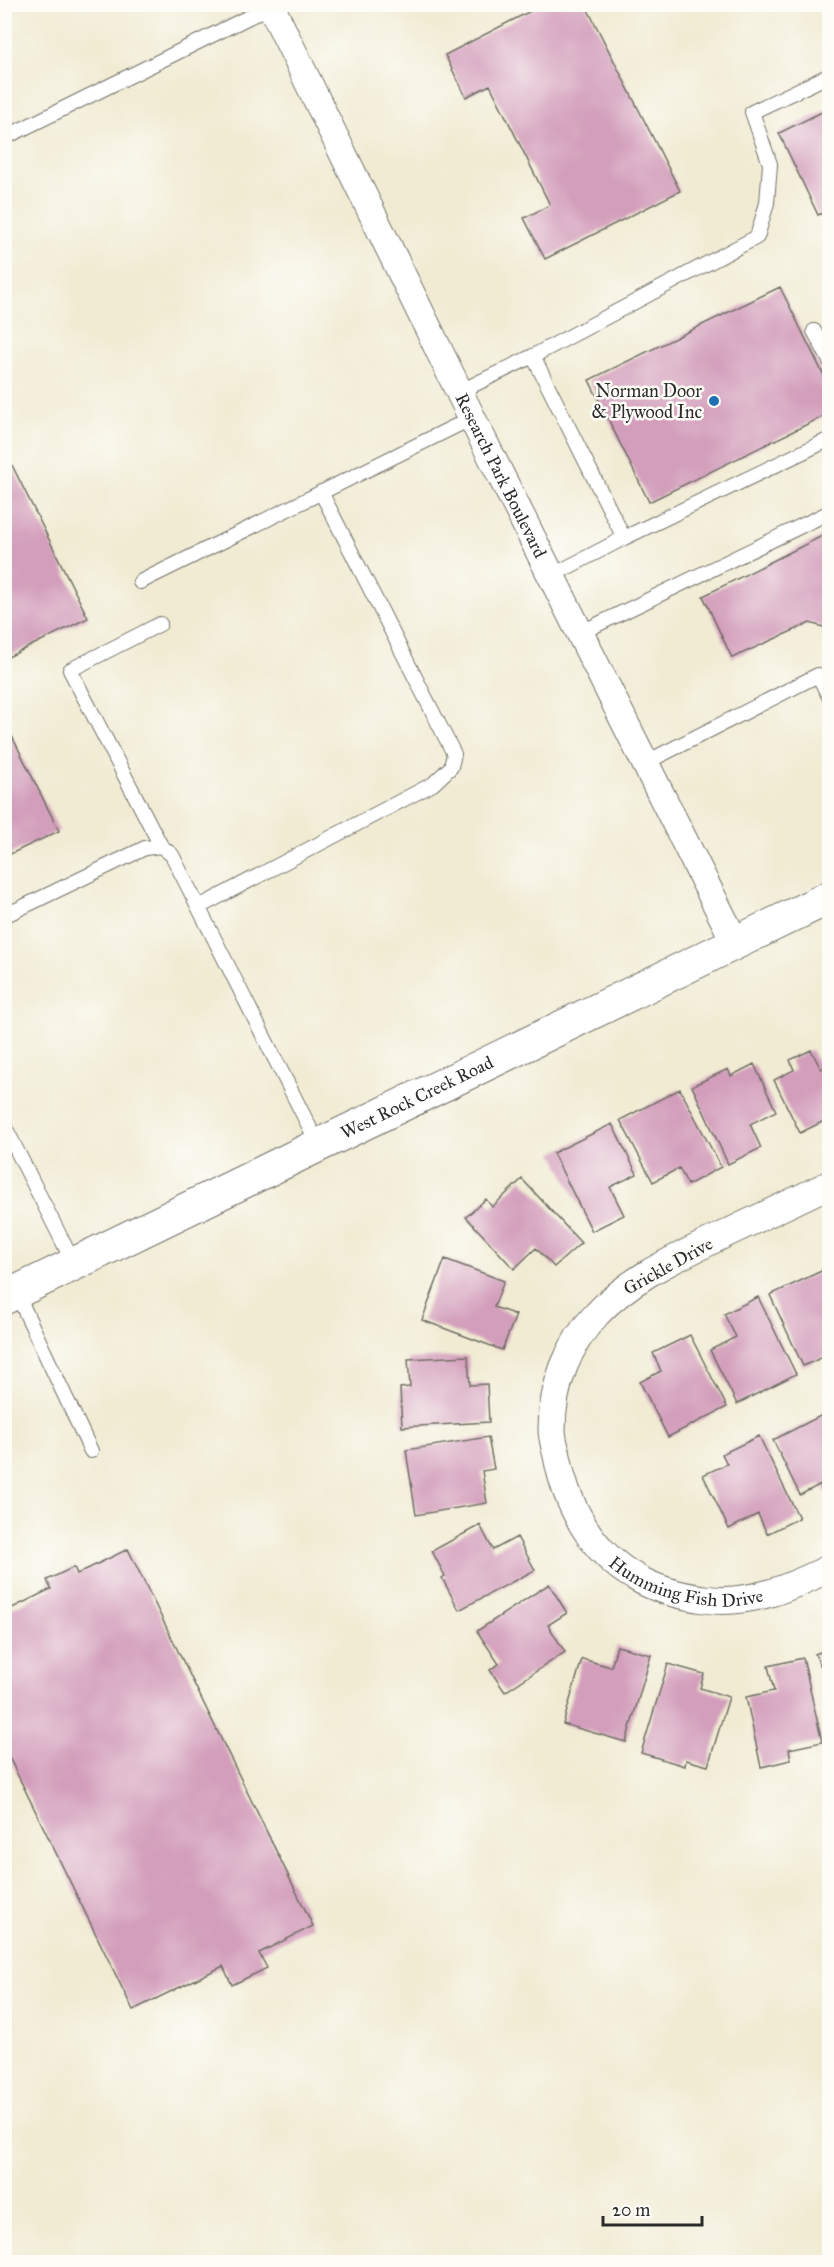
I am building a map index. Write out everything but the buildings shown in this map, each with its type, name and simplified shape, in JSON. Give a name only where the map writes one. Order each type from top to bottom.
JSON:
[{"type":"main road","name":"West Rock Creek Road","points":[[10,1295],[830,897]]},
{"type":"street","name":"Research Park Boulevard","points":[[270,5],[459,392],[736,944]]},
{"type":"street","name":"Grickle Drive","points":[[570,1502],[558,1463],[552,1431],[555,1399],[562,1368],[574,1345],[596,1315],[616,1295],[664,1265],[830,1184]]},
{"type":"street","name":"Humming Fish Drive","points":[[570,1502],[585,1531],[611,1559],[636,1578],[672,1592],[705,1600],[739,1599],[777,1592],[830,1568]]},
{"type":"lane","points":[[4,138],[270,5]]},
{"type":"lane","points":[[459,392],[533,356],[757,237],[767,203],[770,164],[752,112],[830,75]]},
{"type":"lane","points":[[814,332],[830,361]]},
{"type":"lane","points":[[533,356],[624,538]]},
{"type":"lane","points":[[140,582],[472,418]]},
{"type":"lane","points":[[551,576],[624,538],[830,439]]},
{"type":"lane","points":[[199,907],[433,784],[452,767],[454,754],[321,492]]},
{"type":"lane","points":[[580,633],[830,512]]},
{"type":"lane","points":[[160,624],[70,670],[161,846],[172,855],[319,1146]]},
{"type":"lane","points":[[645,763],[818,675],[830,698]]},
{"type":"lane","points":[[4,916],[137,851],[161,846]]},
{"type":"lane","points":[[4,1125],[75,1264]]},
{"type":"lane","points":[[10,1295],[91,1451]]},
{"type":"place","name":"Norman Door & Plywood Inc","points":[[714,401]]}]
